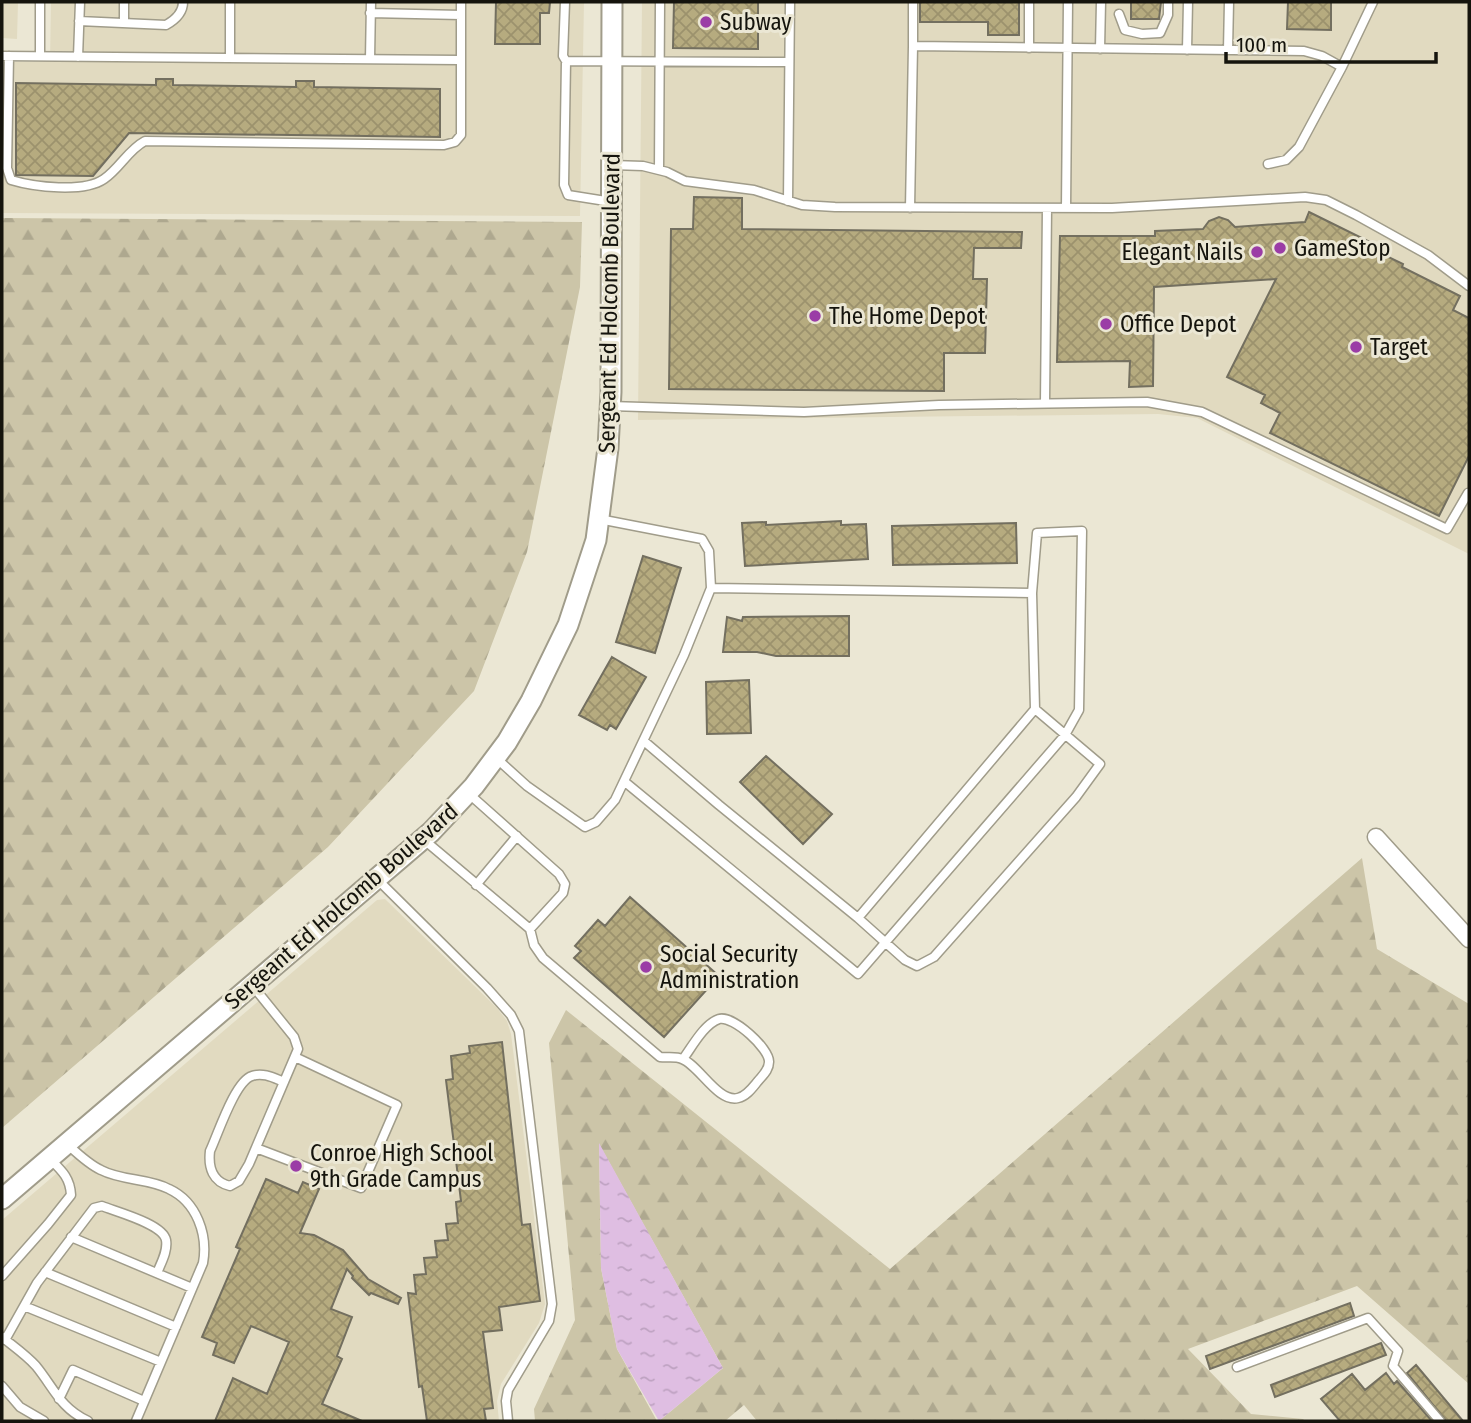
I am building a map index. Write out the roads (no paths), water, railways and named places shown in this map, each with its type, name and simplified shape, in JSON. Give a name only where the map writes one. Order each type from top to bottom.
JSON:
[{"type":"street","name":"Sergeant Ed Holcomb Boulevard","points":[[2,1199],[423,839],[468,793],[496,757],[531,701],[568,625],[596,540],[599,519],[610,406],[612,2]]},
{"type":"street","points":[[1376,837],[1469,939]]},
{"type":"lane","points":[[40,2],[40,56]]},
{"type":"lane","points":[[78,57],[80,2]]},
{"type":"lane","points":[[124,2],[124,23]]},
{"type":"lane","points":[[79,20],[166,25],[174,21],[183,9],[183,2]]},
{"type":"lane","points":[[230,2],[230,58]]},
{"type":"lane","points":[[370,2],[370,59]]},
{"type":"lane","points":[[460,60],[5,56],[7,168],[11,180],[26,185],[63,187],[95,183],[105,178],[134,147],[145,141],[395,145],[443,145],[455,142],[461,135],[461,2]]},
{"type":"lane","points":[[565,2],[564,184],[568,195],[612,202]]},
{"type":"lane","points":[[659,170],[660,2]]},
{"type":"lane","points":[[788,201],[790,2]]},
{"type":"lane","points":[[911,208],[913,2]]},
{"type":"lane","points":[[1028,48],[1029,2]]},
{"type":"lane","points":[[1066,208],[1068,2]]},
{"type":"lane","points":[[1100,48],[1101,2]]},
{"type":"lane","points":[[1119,14],[1125,30],[1142,34],[1160,33],[1168,15],[1168,2]]},
{"type":"lane","points":[[1187,50],[1188,2]]},
{"type":"lane","points":[[1228,50],[1229,2]]},
{"type":"lane","points":[[1268,164],[1286,160],[1299,147],[1373,2]]},
{"type":"lane","points":[[370,13],[461,15]]},
{"type":"lane","points":[[913,46],[1304,51],[1322,56],[1342,67]]},
{"type":"lane","points":[[566,61],[789,62]]},
{"type":"lane","points":[[612,165],[643,166],[685,181],[754,190],[802,205],[835,207],[1112,208],[1304,197],[1326,200],[1428,255],[1469,286]]},
{"type":"lane","points":[[1045,403],[1047,208]]},
{"type":"lane","points":[[610,406],[804,412],[939,405],[1147,402],[1202,412],[1447,529],[1469,492]]},
{"type":"lane","points":[[496,757],[527,786],[585,827],[596,822],[615,800],[674,679],[711,589],[709,551],[702,539],[599,519]]},
{"type":"lane","points":[[625,782],[858,974],[1065,735],[1079,710],[1082,531],[1037,533],[1032,593],[1035,709],[858,918]]},
{"type":"lane","points":[[711,589],[1032,593]]},
{"type":"lane","points":[[645,742],[905,960],[917,966],[934,957],[1076,797],[1100,764],[1035,709]]},
{"type":"lane","points":[[468,793],[559,874],[565,884],[563,893],[530,929]]},
{"type":"lane","points":[[476,885],[517,836]]},
{"type":"lane","points":[[423,839],[530,929],[534,945],[543,958],[660,1057],[683,1059],[726,1097],[738,1098],[749,1092],[767,1069],[769,1060],[765,1049],[753,1038],[730,1019],[720,1018],[708,1027],[683,1059]]},
{"type":"lane","points":[[377,880],[487,988],[511,1015],[519,1031],[552,1304],[549,1321],[508,1390],[508,1421]]},
{"type":"lane","points":[[253,985],[294,1037],[298,1049],[295,1057],[256,1148],[239,1181],[230,1186],[221,1184],[213,1175],[209,1161],[210,1152],[240,1083],[255,1074],[284,1082]]},
{"type":"lane","points":[[256,1148],[361,1188],[392,1117],[397,1105],[295,1057]]},
{"type":"lane","points":[[66,1143],[100,1170],[170,1189],[194,1211],[204,1235],[206,1247],[202,1263],[136,1421]]},
{"type":"lane","points":[[2,1276],[71,1195],[66,1174],[49,1158]]},
{"type":"lane","points":[[88,1421],[73,1414],[35,1365],[4,1339],[45,1272],[94,1208],[102,1206],[155,1226],[164,1235],[167,1242],[166,1252],[157,1273]]},
{"type":"lane","points":[[71,1237],[192,1288]]},
{"type":"lane","points":[[45,1272],[176,1327]]},
{"type":"lane","points":[[24,1306],[161,1362]]},
{"type":"lane","points":[[1237,1367],[1368,1318],[1398,1351],[1393,1366],[1440,1421]]},
{"type":"lane","points":[[59,1399],[73,1370],[144,1401]]},
{"type":"lane","points":[[2,1386],[20,1408],[44,1421]]},
{"type":"water","points":[[599,1143],[723,1368],[659,1421],[617,1349],[601,1268]]},
{"type":"place","name":"Subway","points":[[706,22]]},
{"type":"place","name":"GameStop","points":[[1280,248]]},
{"type":"place","name":"Elegant Nails","points":[[1257,252]]},
{"type":"place","name":"The Home Depot","points":[[815,316]]},
{"type":"place","name":"Office Depot","points":[[1106,324]]},
{"type":"place","name":"Target","points":[[1356,347]]},
{"type":"place","name":"Social Security Administration","points":[[646,967]]},
{"type":"place","name":"Conroe High School 9th Grade Campus","points":[[296,1166]]}]
